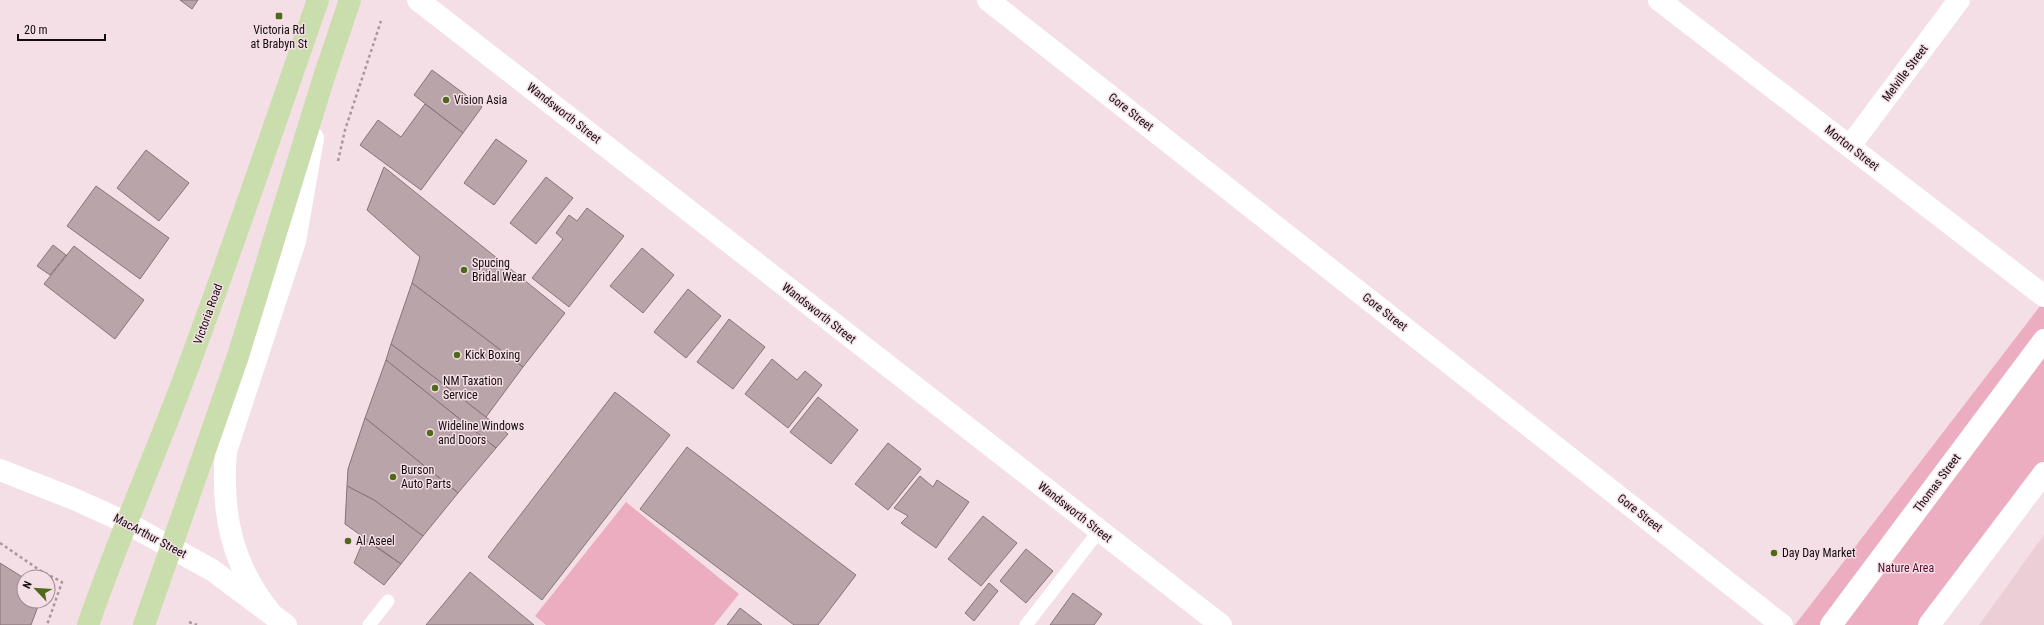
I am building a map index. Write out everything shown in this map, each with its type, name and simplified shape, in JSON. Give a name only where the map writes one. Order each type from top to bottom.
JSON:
[{"type":"main road","name":"Victoria Road","points":[[88,625],[125,522],[180,389],[213,300],[318,0]]},
{"type":"main road","points":[[144,625],[242,341],[323,80],[350,0]]},
{"type":"street","name":"Wandsworth Street","points":[[418,0],[1220,625]]},
{"type":"street","name":"Gore Street","points":[[988,0],[1782,625]]},
{"type":"street","name":"Morton Street","points":[[1658,0],[2044,296]]},
{"type":"street","name":"Melville Street","points":[[1850,146],[1959,0]]},
{"type":"street","points":[[274,621],[255,594],[244,573],[228,528],[224,478],[226,451],[295,241],[323,80]]},
{"type":"street","name":"Thomas Street","points":[[1831,625],[2044,340]]},
{"type":"street","name":"MacArthur Street","points":[[0,470],[74,499],[125,522],[172,546],[212,570],[274,621]]},
{"type":"street","points":[[1929,625],[2044,473]]},
{"type":"lane","points":[[1026,625],[1099,530]]},
{"type":"lane","points":[[369,625],[388,601]]},
{"type":"path","points":[[0,544],[41,571],[62,582],[47,625]]},
{"type":"path","points":[[190,622],[197,625]]},
{"type":"shaded area","points":[[2044,535],[2044,625],[1979,625]]},
{"type":"green space","name":"Nature Area","points":[[2044,301],[2044,473],[1929,625],[1795,625]]},
{"type":"green space","points":[[626,502],[739,594],[714,625],[546,625],[535,616]]},
{"type":"building","points":[[180,0],[198,0],[192,9]]},
{"type":"building","name":"Vision Asia","points":[[432,70],[482,107],[463,133],[414,95]]},
{"type":"building","points":[[425,104],[463,133],[421,190],[360,145],[378,120],[401,137]]},
{"type":"building","points":[[496,139],[527,161],[494,205],[464,183]]},
{"type":"building","points":[[146,150],[189,183],[159,221],[117,188]]},
{"type":"building","name":"Spucing Bridal Wear","points":[[384,167],[565,313],[523,367],[412,283],[420,257],[367,210]]},
{"type":"building","points":[[546,177],[573,198],[536,244],[510,223]]},
{"type":"building","points":[[96,186],[169,238],[140,279],[67,226]]},
{"type":"building","points":[[587,208],[624,236],[569,307],[532,278],[563,239],[556,233],[569,215],[577,221]]},
{"type":"building","points":[[53,245],[66,255],[50,275],[37,266]]},
{"type":"building","points":[[74,246],[144,300],[115,339],[44,284]]},
{"type":"building","points":[[642,248],[674,275],[643,313],[610,286]]},
{"type":"building","name":"Kick Boxing","points":[[412,283],[523,367],[486,417],[391,344]]},
{"type":"building","points":[[688,289],[721,316],[686,358],[654,332]]},
{"type":"building","points":[[729,319],[765,347],[733,389],[697,362]]},
{"type":"building","name":"NM Taxation Service","points":[[391,344],[508,434],[496,448],[386,360]]},
{"type":"building","points":[[772,359],[797,380],[805,371],[822,385],[788,428],[745,394]]},
{"type":"building","name":"Wideline Windows and Doors","points":[[386,360],[496,448],[458,493],[365,418]]},
{"type":"building","points":[[615,392],[670,435],[542,600],[488,557]]},
{"type":"building","points":[[818,397],[858,430],[831,464],[790,432]]},
{"type":"building","name":"Burson Auto Parts","points":[[365,418],[458,493],[423,536],[374,500],[347,486],[348,469]]},
{"type":"building","points":[[888,443],[921,469],[888,510],[855,484]]},
{"type":"building","points":[[687,447],[856,575],[818,625],[794,625],[640,509]]},
{"type":"building","points":[[920,476],[933,487],[937,480],[969,502],[936,548],[901,523],[908,516],[894,508]]},
{"type":"building","points":[[347,486],[374,500],[423,536],[401,564],[345,524]]},
{"type":"building","points":[[983,516],[1017,543],[981,586],[948,559]]},
{"type":"building","points":[[364,539],[401,564],[384,585],[354,563]]},
{"type":"building","points":[[1026,549],[1053,571],[1026,603],[1000,581]]},
{"type":"building","points":[[0,563],[16,573],[16,609],[37,609],[31,625],[0,625]]},
{"type":"building","points":[[470,572],[534,625],[426,625]]},
{"type":"building","points":[[989,583],[998,591],[974,621],[965,613]]},
{"type":"building","points":[[1073,593],[1102,614],[1094,625],[1050,625]]},
{"type":"building","points":[[740,608],[762,625],[727,625]]},
{"type":"place","name":"Victoria Rd at Brabyn St","points":[[279,16]]},
{"type":"place","name":"Vision Asia","points":[[446,100]]},
{"type":"place","name":"Spucing Bridal Wear","points":[[464,270]]},
{"type":"place","name":"Kick Boxing","points":[[457,355]]},
{"type":"place","name":"NM Taxation Service","points":[[435,388]]},
{"type":"place","name":"Wideline Windows and Doors","points":[[430,433]]},
{"type":"place","name":"Burson Auto Parts","points":[[393,477]]},
{"type":"place","name":"Al Aseel","points":[[348,541]]},
{"type":"place","name":"Day Day Market","points":[[1774,553]]}]
